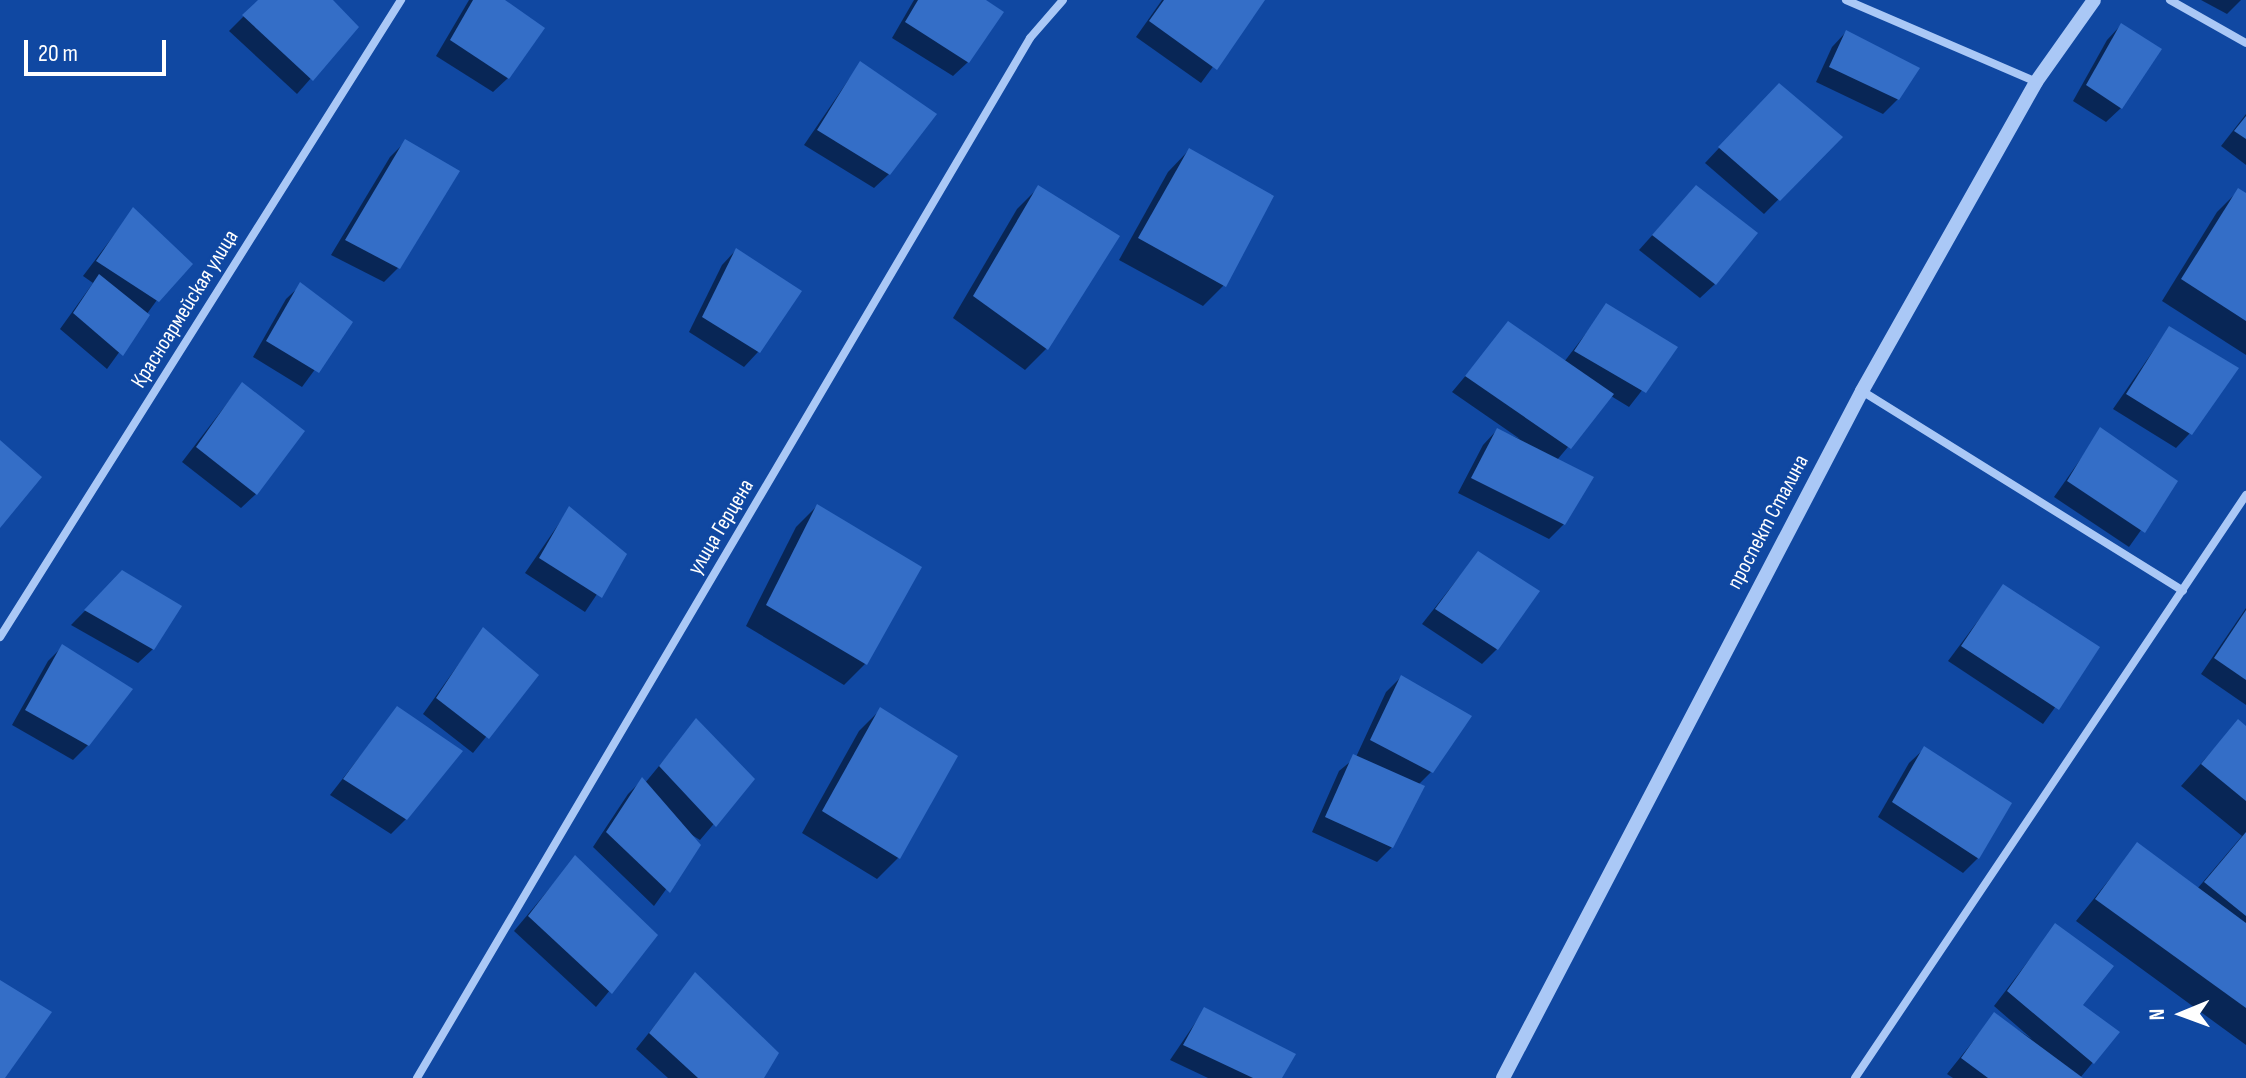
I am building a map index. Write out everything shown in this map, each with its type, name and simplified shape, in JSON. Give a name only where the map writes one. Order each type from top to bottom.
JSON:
[{"type":"street","name":"Красноармейская улица","points":[[0,637],[401,0]]},
{"type":"street","name":"улица Герцена","points":[[417,1078],[1021,52],[1063,0]]},
{"type":"street","points":[[1846,0],[2036,82]]},
{"type":"street","name":"проспект Сталина","points":[[1503,1078],[1862,391],[2036,82],[2094,0]]},
{"type":"street","points":[[2170,0],[2246,43]]},
{"type":"street","points":[[1862,391],[2183,591]]},
{"type":"street","points":[[1855,1078],[2246,495]]},
{"type":"building","points":[[258,0],[333,0],[359,27],[313,81],[242,15]]},
{"type":"building","points":[[473,0],[505,0],[545,28],[509,79],[450,40]]},
{"type":"building","points":[[918,0],[986,0],[1004,12],[969,63],[905,22]]},
{"type":"building","points":[[1164,0],[1265,0],[1217,70],[1149,21]]},
{"type":"building","points":[[2121,23],[2162,49],[2122,109],[2086,85]]},
{"type":"building","points":[[1846,30],[1920,68],[1899,100],[1829,67]]},
{"type":"building","points":[[860,61],[937,114],[890,175],[817,130]]},
{"type":"building","points":[[1779,83],[1843,137],[1780,201],[1718,147]]},
{"type":"building","points":[[2246,116],[2246,139],[2234,131]]},
{"type":"building","points":[[405,139],[460,171],[400,269],[345,240]]},
{"type":"building","points":[[1189,148],[1274,196],[1226,287],[1138,238]]},
{"type":"building","points":[[1038,185],[1120,236],[1048,350],[973,296]]},
{"type":"building","points":[[1696,185],[1758,233],[1716,285],[1652,235]]},
{"type":"building","points":[[2238,188],[2246,193],[2246,321],[2181,279]]},
{"type":"building","points":[[133,207],[193,264],[159,302],[96,261]]},
{"type":"building","points":[[736,248],[802,291],[760,353],[702,317]]},
{"type":"building","points":[[99,274],[150,315],[123,356],[73,313]]},
{"type":"building","points":[[300,282],[353,322],[319,373],[266,341]]},
{"type":"building","points":[[1606,303],[1678,347],[1646,393],[1574,351]]},
{"type":"building","points":[[1508,321],[1614,394],[1571,449],[1465,376]]},
{"type":"building","points":[[2169,326],[2239,368],[2192,435],[2126,394]]},
{"type":"building","points":[[242,382],[305,431],[257,495],[196,447]]},
{"type":"building","points":[[2100,427],[2178,481],[2145,533],[2067,481]]},
{"type":"building","points":[[1497,428],[1594,477],[1565,525],[1471,478]]},
{"type":"building","points":[[0,440],[42,477],[0,528]]},
{"type":"building","points":[[817,504],[922,567],[867,665],[766,605]]},
{"type":"building","points":[[569,506],[627,554],[602,598],[539,558]]},
{"type":"building","points":[[1478,551],[1540,591],[1498,650],[1435,609]]},
{"type":"building","points":[[122,570],[182,606],[154,650],[84,610]]},
{"type":"building","points":[[2003,584],[2100,647],[2059,710],[1961,646]]},
{"type":"building","points":[[2246,610],[2246,680],[2214,658]]},
{"type":"building","points":[[483,627],[539,675],[489,739],[436,698]]},
{"type":"building","points":[[62,644],[133,689],[89,746],[25,710]]},
{"type":"building","points":[[1401,675],[1472,716],[1433,773],[1370,740]]},
{"type":"building","points":[[397,706],[463,751],[407,820],[343,779]]},
{"type":"building","points":[[880,707],[958,756],[900,859],[822,811]]},
{"type":"building","points":[[696,718],[755,779],[716,827],[659,766]]},
{"type":"building","points":[[2238,719],[2246,726],[2246,801],[2201,764]]},
{"type":"building","points":[[1924,746],[2012,803],[1979,859],[1892,802]]},
{"type":"building","points":[[1353,754],[1425,786],[1393,848],[1325,817]]},
{"type":"building","points":[[642,777],[701,845],[670,893],[606,832]]},
{"type":"building","points":[[2246,832],[2246,916],[2204,882]]},
{"type":"building","points":[[2137,842],[2246,923],[2246,1008],[2095,899]]},
{"type":"building","points":[[575,855],[658,935],[612,994],[528,916]]},
{"type":"building","points":[[2055,923],[2114,966],[2083,1005],[2120,1032],[2094,1064],[2007,991]]},
{"type":"building","points":[[695,972],[779,1053],[764,1078],[698,1078],[649,1033]]},
{"type":"building","points":[[0,980],[52,1012],[5,1078],[0,1078]]},
{"type":"building","points":[[1204,1007],[1296,1054],[1282,1078],[1253,1078],[1183,1045]]},
{"type":"building","points":[[1994,1012],[2083,1078],[1988,1078],[1961,1058]]}]
